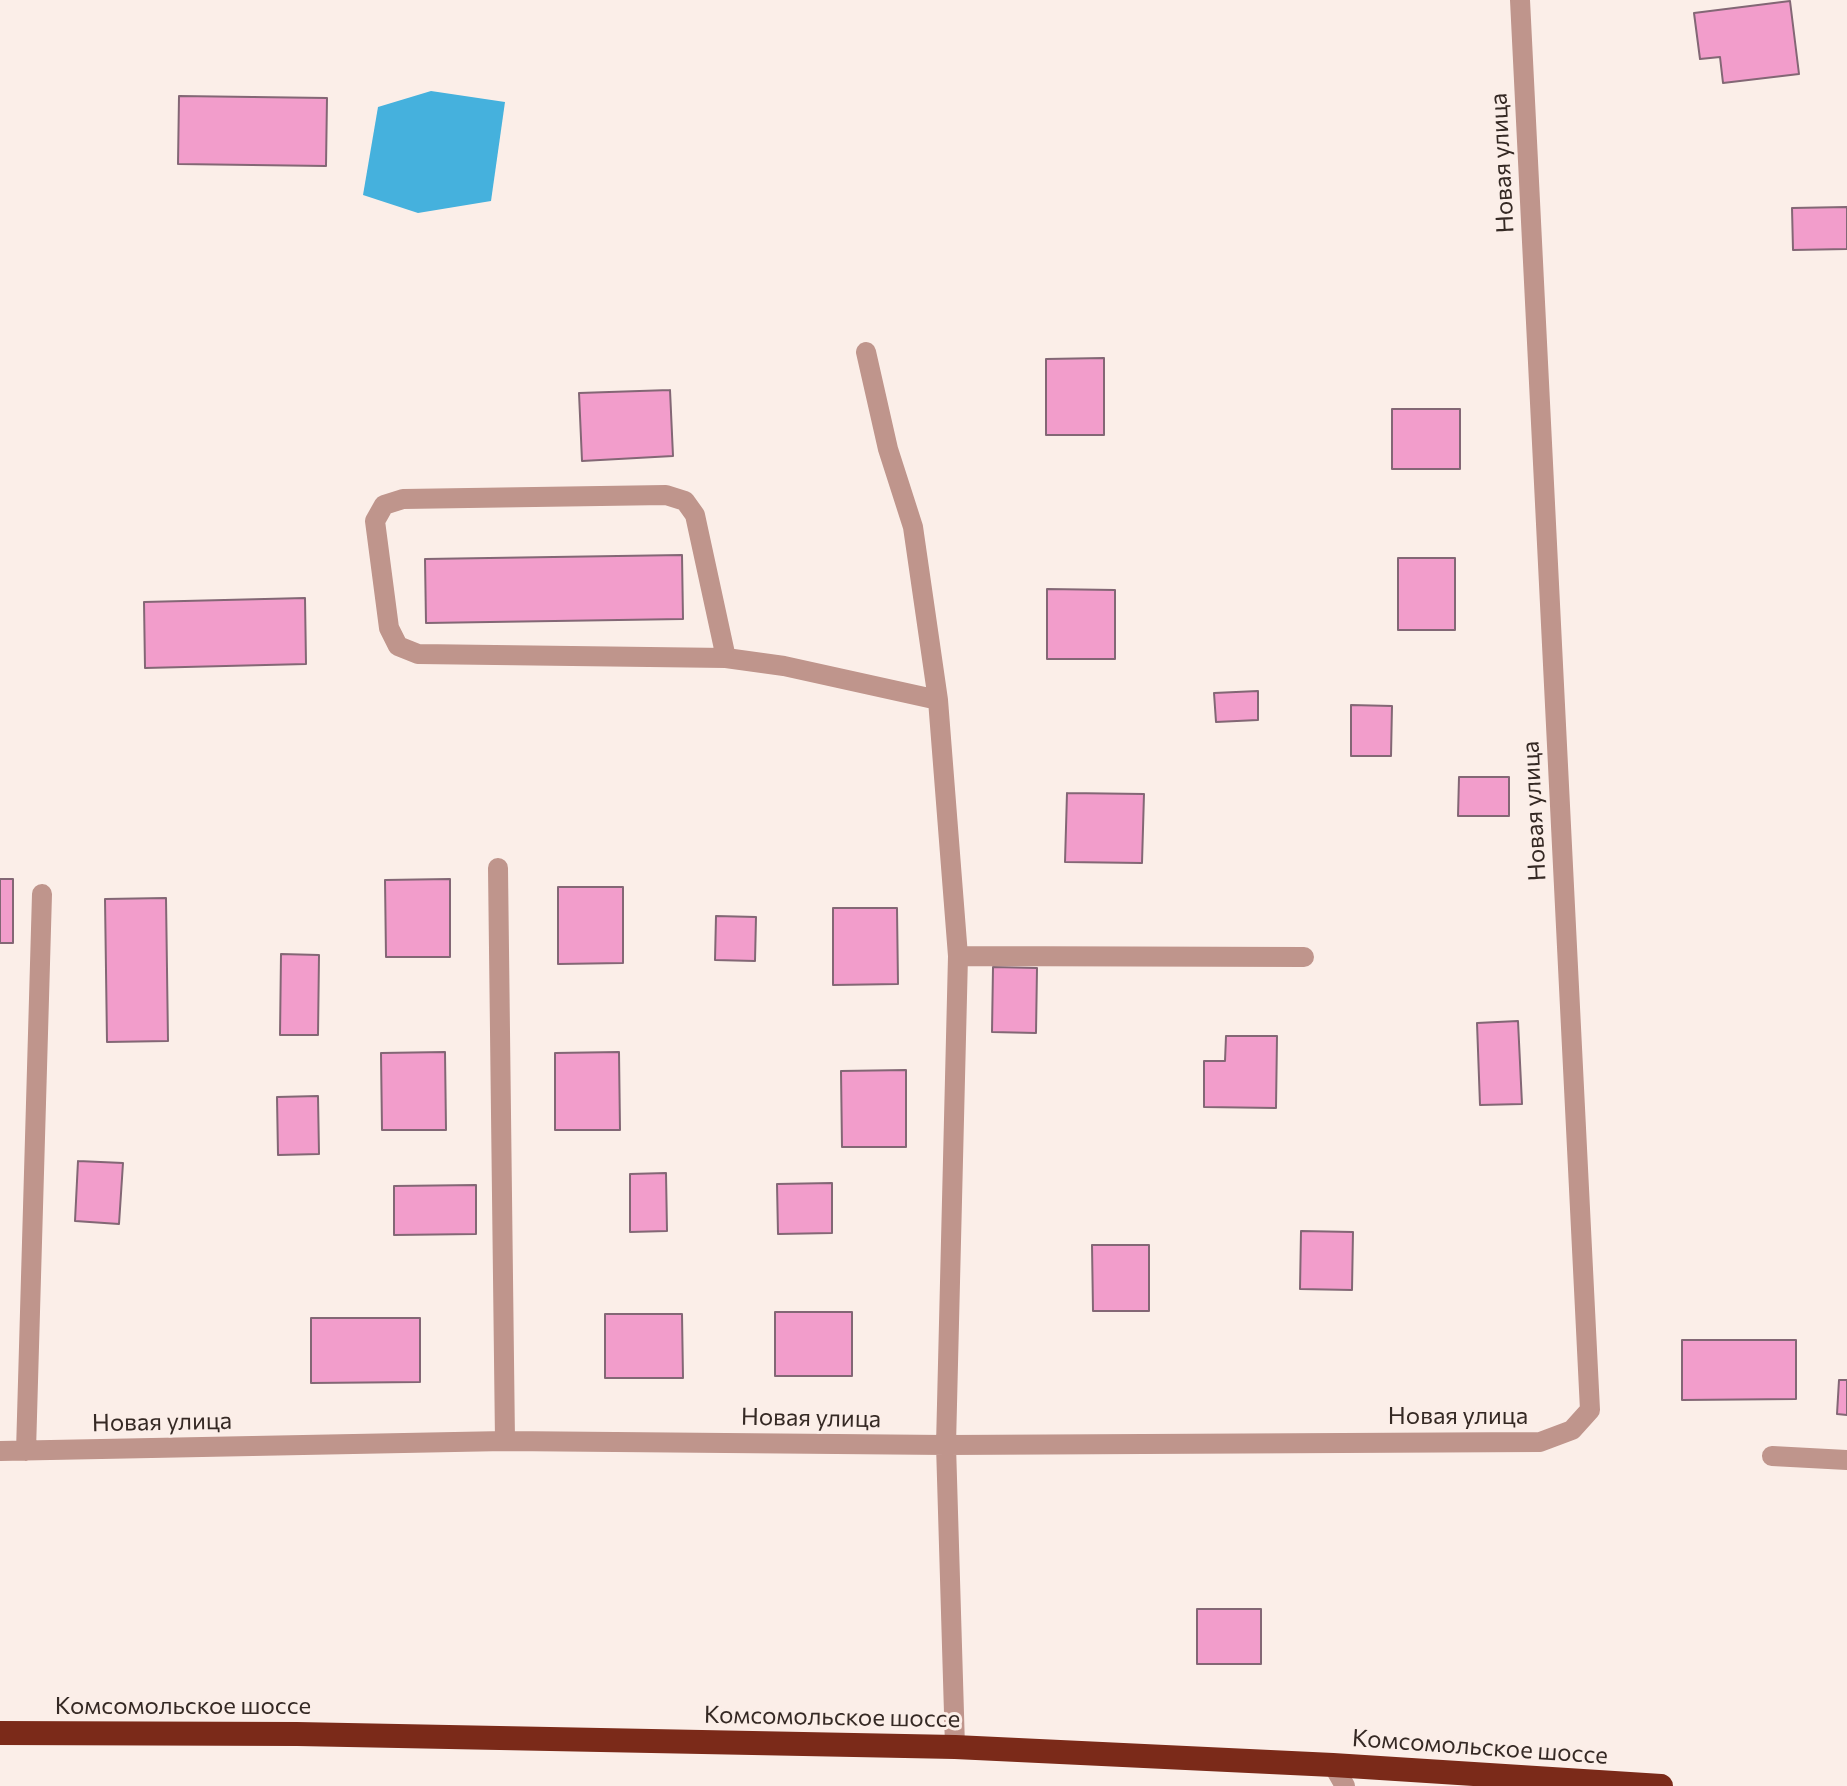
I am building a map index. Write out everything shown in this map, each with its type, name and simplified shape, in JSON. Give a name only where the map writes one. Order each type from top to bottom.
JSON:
[{"type":"highway","name":"Комсомольское шоссе","points":[[0,1733],[297,1734],[955,1747],[1339,1776],[1661,1786]]},
{"type":"street","name":"Новая улица","points":[[0,1451],[505,1441],[946,1445],[1540,1442],[1572,1430],[1590,1410],[1520,0]]},
{"type":"street","points":[[866,352],[888,449],[913,527],[938,700],[958,956],[946,1445],[955,1747]]},
{"type":"street","points":[[726,658],[695,515],[685,501],[666,495],[403,499],[384,505],[375,521],[389,628],[398,646],[418,654],[726,658],[784,666],[938,700]]},
{"type":"street","points":[[498,868],[505,1441]]},
{"type":"street","points":[[26,1451],[42,894]]},
{"type":"street","points":[[958,956],[1304,957]]},
{"type":"street","points":[[1772,1456],[1847,1460]]},
{"type":"water","points":[[431,91],[505,102],[491,201],[418,213],[363,195],[378,107]]},
{"type":"building","points":[[1790,1],[1799,74],[1723,83],[1720,57],[1700,59],[1694,13]]},
{"type":"building","points":[[179,96],[327,98],[326,166],[178,164]]},
{"type":"building","points":[[1847,207],[1847,249],[1793,250],[1792,208]]},
{"type":"building","points":[[1104,358],[1104,435],[1046,435],[1046,359]]},
{"type":"building","points":[[670,390],[673,456],[582,461],[579,393]]},
{"type":"building","points":[[1392,409],[1460,409],[1460,469],[1392,469]]},
{"type":"building","points":[[682,555],[683,619],[426,623],[425,559]]},
{"type":"building","points":[[1398,558],[1455,558],[1455,630],[1398,630]]},
{"type":"building","points":[[1047,589],[1115,590],[1115,659],[1047,659]]},
{"type":"building","points":[[305,598],[306,664],[145,668],[144,602]]},
{"type":"building","points":[[1258,691],[1258,720],[1216,722],[1214,693]]},
{"type":"building","points":[[1351,705],[1392,706],[1391,756],[1351,756]]},
{"type":"building","points":[[1459,777],[1509,777],[1509,816],[1458,816]]},
{"type":"building","points":[[1067,793],[1144,794],[1142,863],[1065,862]]},
{"type":"building","points":[[0,879],[13,879],[13,943],[0,943]]},
{"type":"building","points":[[450,879],[450,957],[386,957],[385,880]]},
{"type":"building","points":[[558,887],[623,887],[623,963],[558,964]]},
{"type":"building","points":[[166,898],[168,1041],[107,1042],[105,899]]},
{"type":"building","points":[[833,908],[897,908],[898,984],[833,985]]},
{"type":"building","points":[[716,916],[756,917],[755,961],[715,960]]},
{"type":"building","points":[[281,954],[319,955],[318,1035],[280,1035]]},
{"type":"building","points":[[993,967],[1037,968],[1036,1033],[992,1032]]},
{"type":"building","points":[[1518,1021],[1522,1104],[1480,1105],[1477,1023]]},
{"type":"building","points":[[1226,1036],[1277,1036],[1276,1108],[1204,1107],[1204,1061],[1225,1061]]},
{"type":"building","points":[[445,1052],[446,1130],[382,1130],[381,1053]]},
{"type":"building","points":[[619,1052],[620,1130],[555,1130],[555,1053]]},
{"type":"building","points":[[906,1070],[906,1147],[842,1147],[841,1071]]},
{"type":"building","points":[[318,1096],[319,1154],[278,1155],[277,1097]]},
{"type":"building","points":[[78,1161],[123,1163],[119,1224],[75,1221]]},
{"type":"building","points":[[666,1173],[667,1231],[630,1232],[630,1174]]},
{"type":"building","points":[[832,1183],[832,1233],[778,1234],[777,1184]]},
{"type":"building","points":[[476,1185],[476,1234],[394,1235],[394,1186]]},
{"type":"building","points":[[1301,1231],[1353,1232],[1352,1290],[1300,1289]]},
{"type":"building","points":[[1092,1245],[1149,1245],[1149,1311],[1093,1311]]},
{"type":"building","points":[[775,1312],[852,1312],[852,1376],[775,1376]]},
{"type":"building","points":[[605,1314],[682,1314],[683,1378],[605,1378]]},
{"type":"building","points":[[311,1318],[420,1318],[420,1382],[311,1383]]},
{"type":"building","points":[[1682,1340],[1796,1340],[1796,1399],[1682,1400]]},
{"type":"building","points":[[1839,1380],[1847,1380],[1847,1415],[1837,1414]]},
{"type":"building","points":[[1197,1609],[1261,1609],[1261,1664],[1197,1664]]}]
